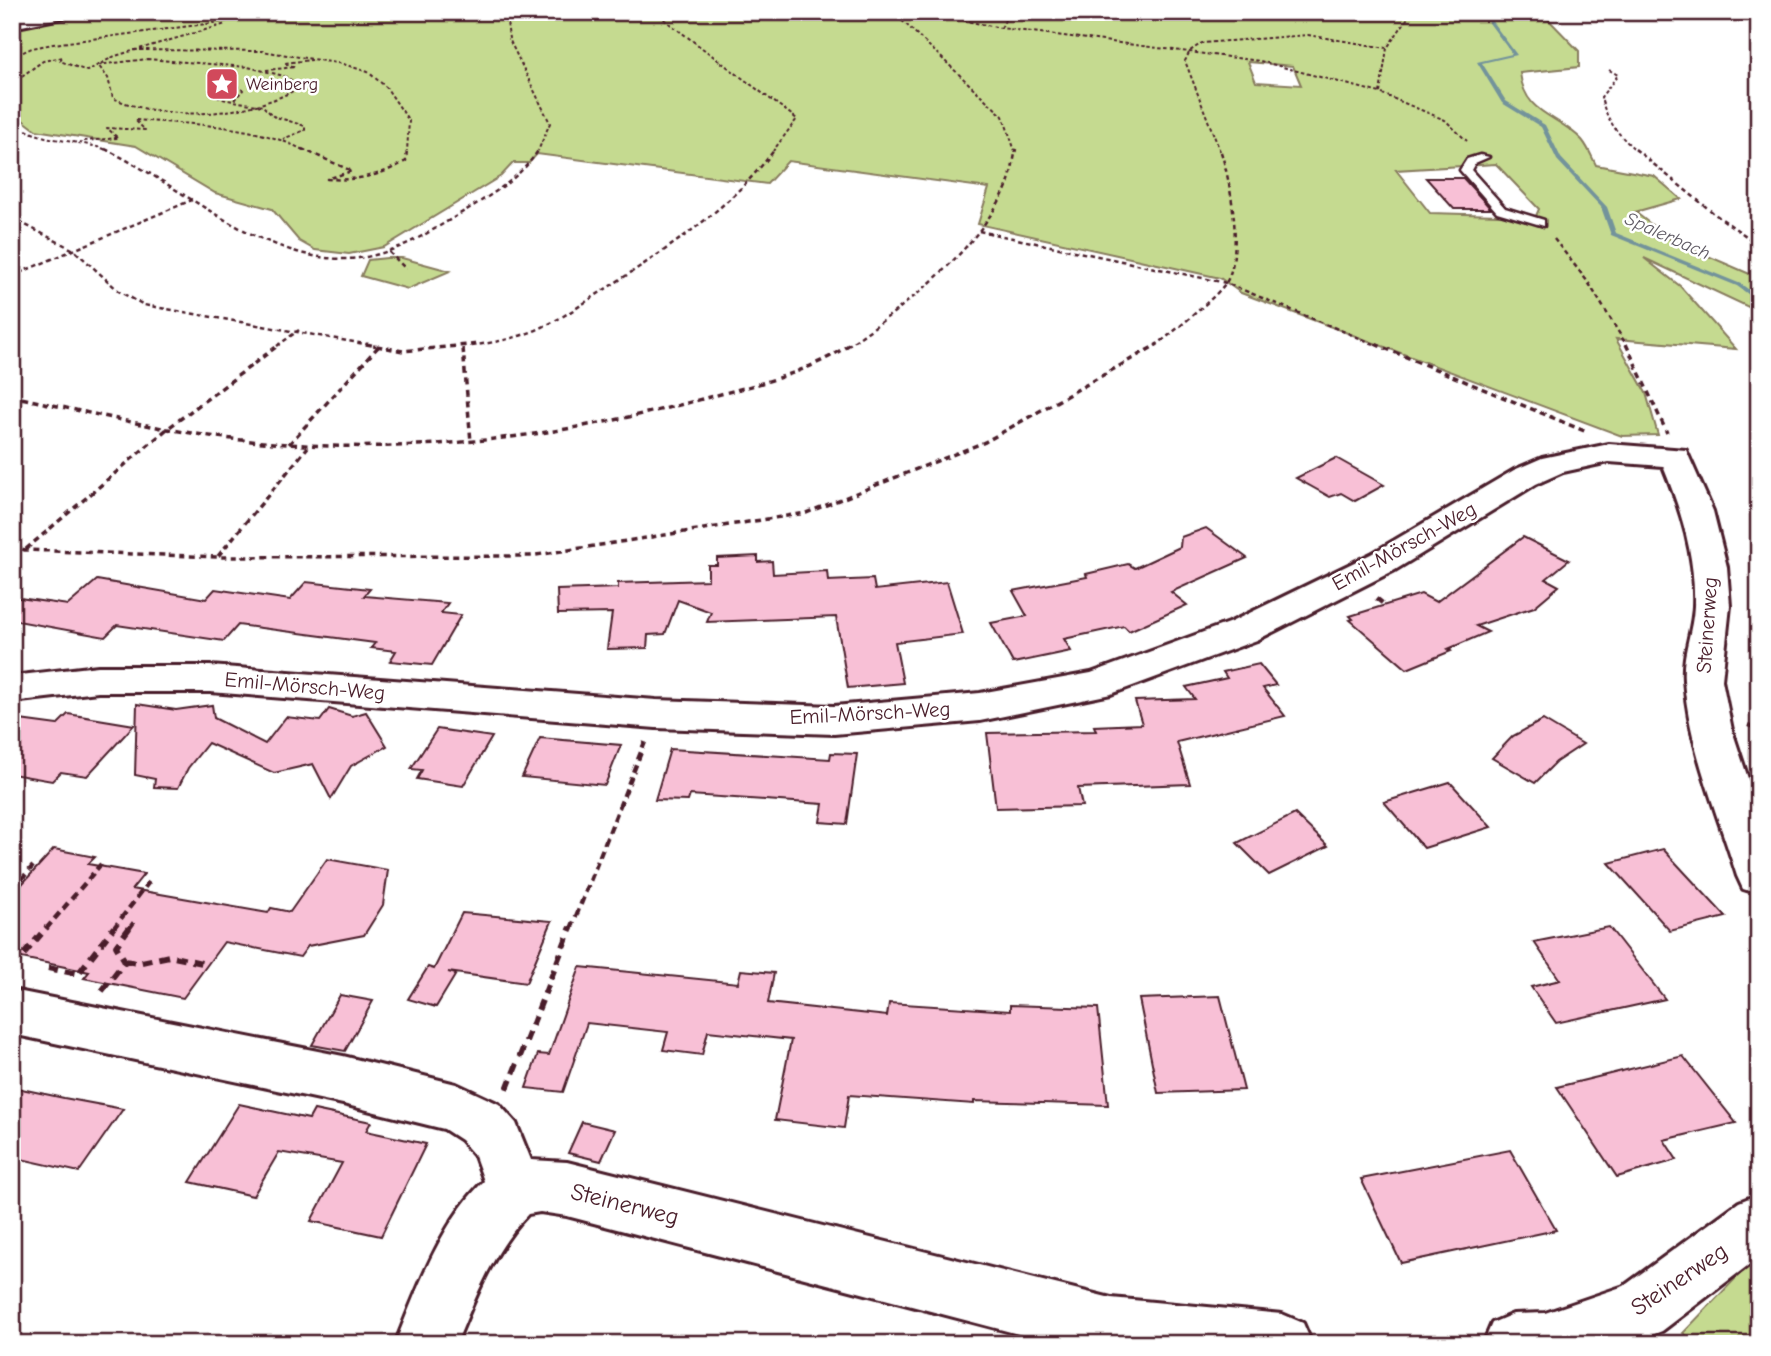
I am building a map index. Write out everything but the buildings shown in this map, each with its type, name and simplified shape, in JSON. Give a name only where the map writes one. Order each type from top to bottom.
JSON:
[{"type":"street","points":[[12,23],[65,12]]},
{"type":"street","name":"Emil-Mörsch-Weg","points":[[12,689],[98,679],[210,679],[656,714],[834,720],[980,707],[1097,685],[1244,631],[1383,562],[1525,477],[1553,465],[1609,453],[1675,457]]},
{"type":"street","name":"Steinerweg","points":[[1675,457],[1696,507],[1711,561],[1712,609],[1702,676],[1707,713],[1759,876]]},
{"type":"street","points":[[12,1012],[343,1080],[456,1108],[480,1122],[497,1141],[514,1189],[498,1203],[484,1222],[425,1344]]},
{"type":"street","name":"Steinerweg","points":[[514,1189],[540,1185],[567,1189],[1111,1328],[1282,1344]]},
{"type":"street","name":"Steinerweg","points":[[1513,1344],[1545,1343],[1641,1310],[1759,1222]]},
{"type":"lane","points":[[1484,157],[1471,161],[1465,170],[1501,210],[1540,223]]},
{"type":"path","points":[[12,56],[52,44],[236,20],[274,12]]},
{"type":"path","points":[[12,119],[16,126],[27,131],[84,141],[117,155],[192,200],[284,249],[351,258],[389,252],[437,228],[504,186],[539,153],[550,123],[509,39],[506,12]]},
{"type":"path","points":[[13,220],[74,250],[120,292],[144,305],[180,313],[299,330],[378,347],[426,351],[463,348],[520,337],[559,320],[717,213],[757,173],[797,118],[654,12]]},
{"type":"path","points":[[12,396],[167,429],[288,444],[446,445],[563,429],[666,409],[792,374],[832,356],[871,330],[934,280],[979,231],[1006,189],[1016,149],[1003,116],[893,12]]},
{"type":"path","points":[[922,12],[1001,28],[1260,61],[1380,93],[1446,120],[1484,157]]},
{"type":"path","points":[[1001,28],[1005,20],[1024,12]]},
{"type":"path","points":[[1380,93],[1387,48],[1412,12]]},
{"type":"path","points":[[1759,17],[1754,29],[1759,37]]},
{"type":"path","points":[[12,83],[43,61],[56,57],[63,57],[60,61],[87,71],[134,50],[236,20]]},
{"type":"path","points":[[12,546],[25,550],[218,557],[530,556],[806,513],[985,442],[1157,345],[1226,283],[1236,252],[1224,164],[1201,95],[1185,61],[1190,51],[1202,43],[1308,35],[1387,48]]},
{"type":"path","points":[[84,141],[118,138],[107,128],[145,130],[135,120],[244,129],[283,139],[323,161],[352,171],[327,179],[365,179],[393,170],[407,161],[409,121],[386,87],[368,72],[320,59],[262,51],[134,50]]},
{"type":"path","points":[[147,59],[226,64],[289,76],[296,83],[295,90],[284,98],[263,106],[198,111],[123,105],[113,98],[108,78],[98,65],[147,59]]},
{"type":"path","points":[[260,71],[295,67],[284,63],[320,59]]},
{"type":"path","points":[[1609,70],[1618,75],[1601,97],[1604,110],[1620,137],[1706,208],[1759,245]]},
{"type":"path","points":[[234,100],[243,90],[236,85],[209,90],[222,99],[263,106],[273,116],[305,126],[305,130],[283,139]]},
{"type":"path","points":[[12,276],[192,200]]},
{"type":"path","points":[[1540,223],[1578,266],[1653,393],[1675,457]]},
{"type":"path","points":[[979,231],[1226,283],[1587,432]]},
{"type":"path","points":[[389,252],[406,270]]},
{"type":"path","points":[[25,550],[167,429],[299,330]]},
{"type":"path","points":[[288,444],[378,347]]},
{"type":"path","points":[[463,348],[471,442]]},
{"type":"path","points":[[12,404],[23,398]]},
{"type":"path","points":[[218,557],[309,446]]},
{"type":"path","points":[[480,1122],[503,1099],[656,714]]},
{"type":"path","points":[[12,964],[15,965],[101,864]]},
{"type":"path","points":[[12,890],[33,866]]},
{"type":"path","points":[[48,968],[79,974],[149,882]]},
{"type":"path","points":[[134,922],[116,946],[125,961],[137,963],[169,956],[202,962]]},
{"type":"path","points":[[99,996],[125,961]]},
{"type":"green space","points":[[89,12],[502,12],[505,22],[511,20],[510,12],[1534,12],[1549,20],[1579,51],[1579,67],[1520,73],[1528,98],[1544,113],[1573,131],[1582,140],[1596,165],[1654,176],[1681,199],[1635,212],[1671,240],[1759,278],[1759,312],[1644,258],[1680,286],[1736,349],[1616,339],[1646,393],[1658,435],[1622,436],[1241,293],[1220,278],[978,224],[989,188],[788,161],[767,184],[537,154],[529,163],[513,163],[501,176],[384,247],[349,254],[315,250],[299,241],[272,209],[215,193],[136,146],[36,130],[20,118],[12,92],[12,27]],"holes":[[[1248,62],[1293,66],[1301,85],[1256,82]],[[1496,164],[1539,209],[1536,216],[1430,213],[1396,170]]]},
{"type":"green space","points":[[402,258],[450,271],[408,289],[361,276],[368,260]]},
{"type":"green space","points":[[1759,1254],[1759,1344],[1698,1344],[1683,1333]]},
{"type":"waterway","name":"Spalerbach","points":[[1483,12],[1515,55],[1479,62],[1504,102],[1543,126],[1559,159],[1604,207],[1613,234],[1739,285],[1759,300]]},
{"type":"place","name":"Weinberg","points":[[222,84]]}]
